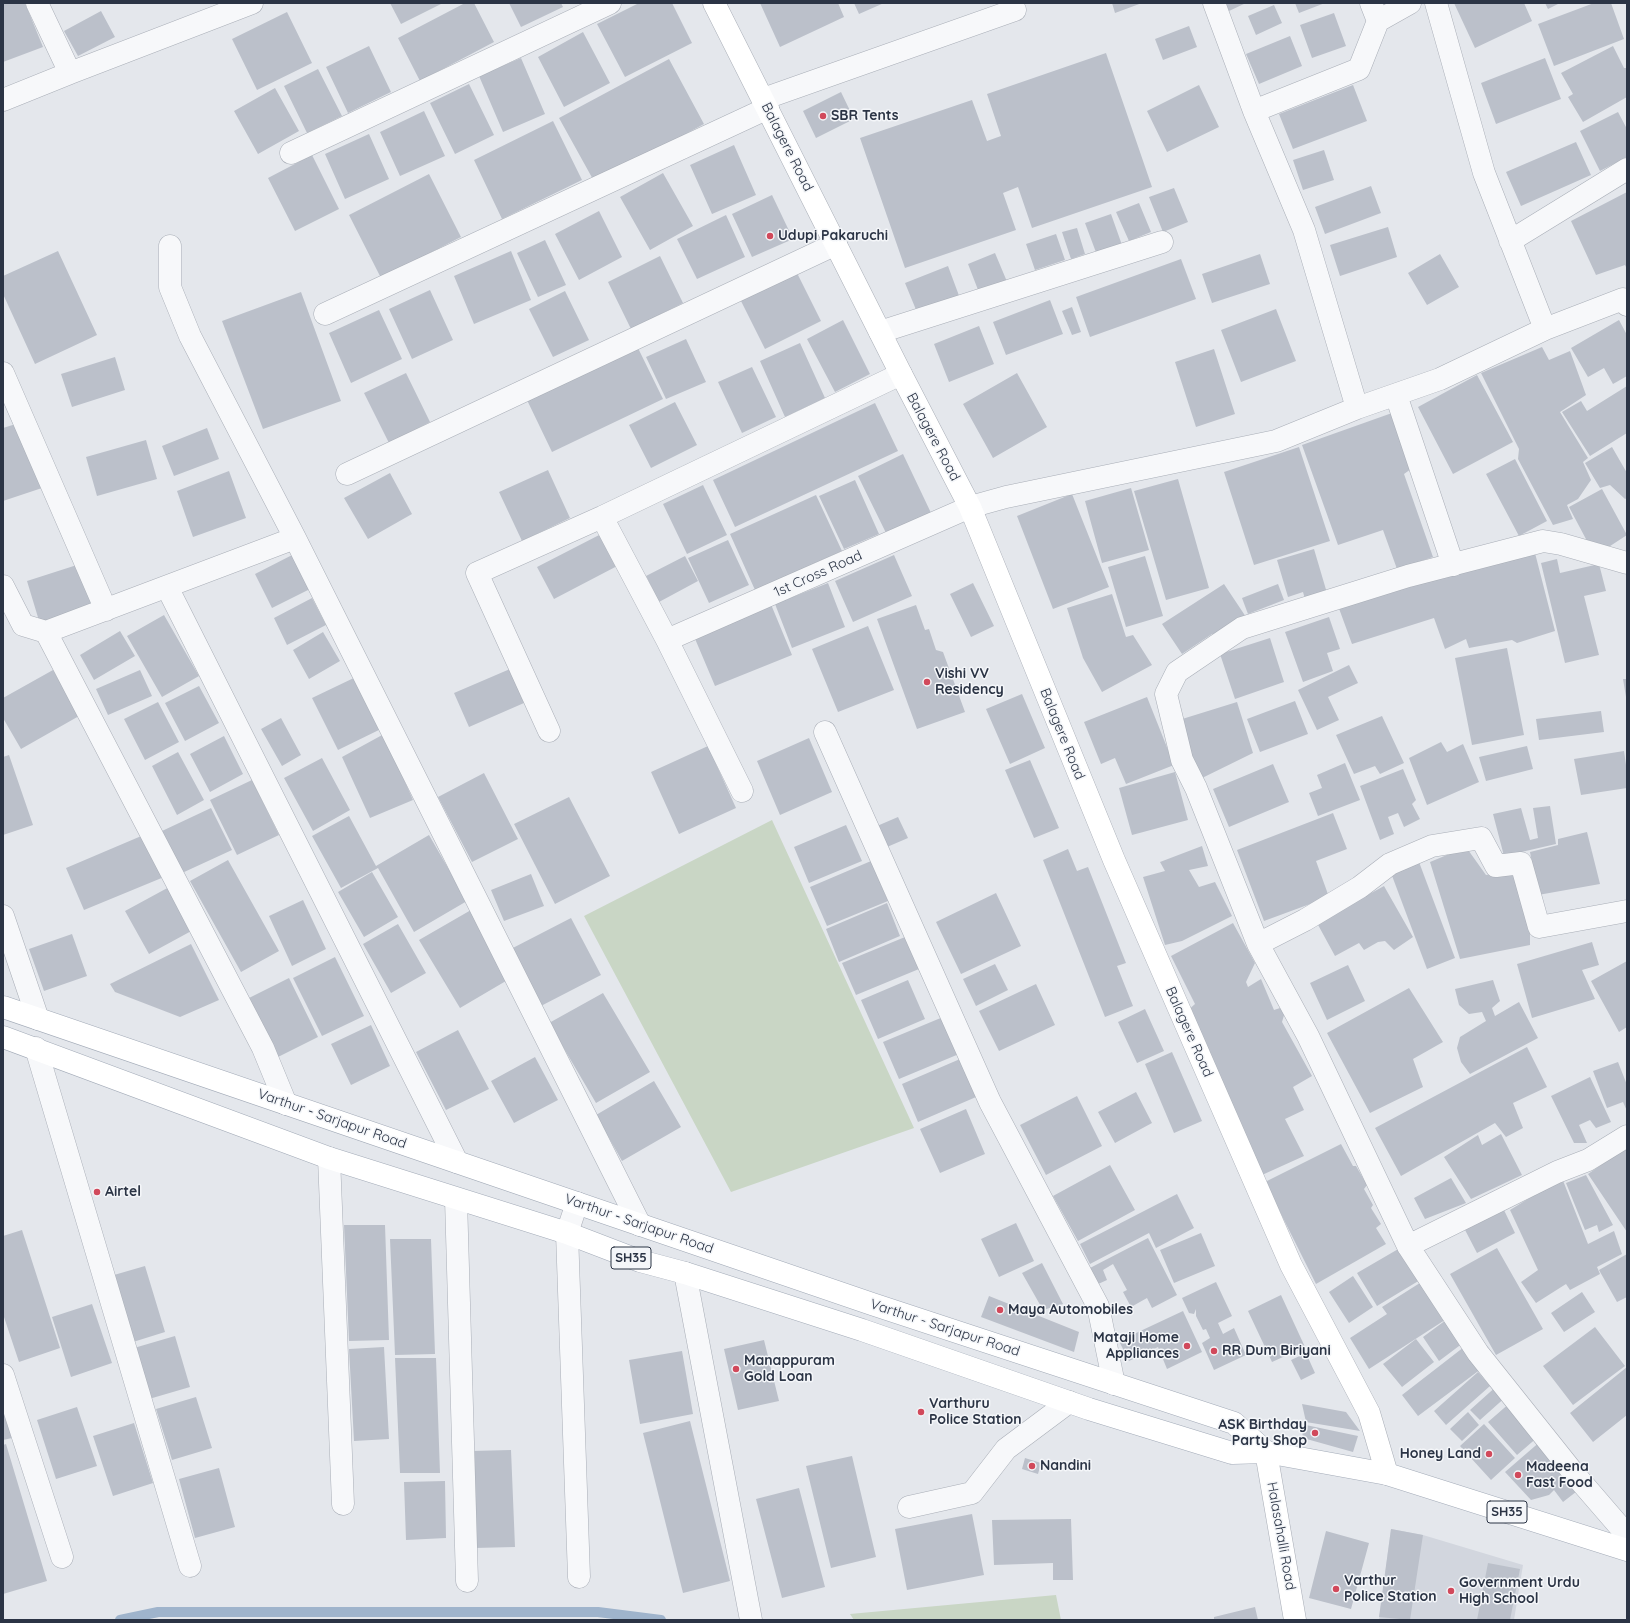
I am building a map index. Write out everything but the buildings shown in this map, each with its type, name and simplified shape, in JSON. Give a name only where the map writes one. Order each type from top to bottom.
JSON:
[{"type":"main road","name":"Balagere Road","points":[[714,3],[901,374],[970,507],[1114,860],[1288,1258],[1370,1413],[1387,1474]]},
{"type":"main road","name":"Varthur - Sarjapur Road","points":[[3,1007],[872,1304],[1234,1423],[1266,1452]]},
{"type":"main road","name":"Varthur - Sarjapur Road","points":[[3,1037],[329,1158],[567,1234],[640,1261],[685,1273],[862,1330],[1069,1402],[1232,1453],[1266,1452],[1387,1474]]},
{"type":"main road","name":"Halasahalli Road","points":[[1266,1452],[1295,1620]]},
{"type":"main road","name":"SH35","points":[[1387,1474],[1627,1550]]},
{"type":"street","points":[[38,3],[70,73]]},
{"type":"street","points":[[3,100],[224,8],[252,3]]},
{"type":"street","points":[[291,153],[610,3]]},
{"type":"street","points":[[1214,3],[1254,111],[1304,230],[1357,408]]},
{"type":"street","points":[[1254,111],[1359,69],[1374,12],[1410,3]]},
{"type":"street","points":[[1436,3],[1484,173],[1545,329]]},
{"type":"street","points":[[325,314],[766,104],[1015,10]]},
{"type":"street","points":[[1510,241],[1627,168]]},
{"type":"street","points":[[880,332],[1162,242]]},
{"type":"street","points":[[347,474],[836,244]]},
{"type":"street","points":[[170,246],[170,287],[190,336],[295,538],[640,1224]]},
{"type":"street","name":"1st Cross Road","points":[[667,640],[970,507],[1006,497],[1276,441],[1357,408],[1440,379],[1545,329],[1623,299],[1627,305]]},
{"type":"street","points":[[3,373],[106,610]]},
{"type":"street","points":[[549,731],[477,573],[602,517],[901,374]]},
{"type":"street","points":[[1396,395],[1453,565]]},
{"type":"street","points":[[602,517],[667,640],[742,791]]},
{"type":"street","points":[[3,586],[23,625],[46,632],[295,538]]},
{"type":"street","points":[[1627,563],[1561,544],[1543,541],[1408,576],[1242,628],[1177,672],[1166,694],[1182,760],[1196,788],[1258,944],[1308,1036],[1408,1246],[1478,1353],[1576,1476],[1627,1535]]},
{"type":"street","points":[[167,587],[457,1162]]},
{"type":"street","points":[[46,632],[259,1041],[286,1104]]},
{"type":"street","points":[[825,732],[990,1102],[1098,1306],[1114,1384]]},
{"type":"street","points":[[1258,944],[1305,920],[1360,887],[1390,864],[1432,846],[1481,838],[1496,866],[1521,863],[1539,927],[1627,911]]},
{"type":"street","points":[[3,916],[38,1019]]},
{"type":"street","points":[[36,1048],[190,1566]]},
{"type":"street","points":[[1408,1246],[1557,1172],[1588,1160],[1627,1136]]},
{"type":"street","points":[[329,1158],[342,1504]]},
{"type":"street","points":[[456,1199],[467,1581]]},
{"type":"street","points":[[577,1203],[567,1234],[579,1578]]},
{"type":"street","points":[[685,1273],[751,1620]]},
{"type":"street","points":[[3,1375],[62,1557]]},
{"type":"street","points":[[909,1507],[972,1493],[1006,1449],[1069,1402]]},
{"type":"shaded area","name":"Government Urdu High School","points":[[1391,1529],[1423,1535],[1523,1565],[1514,1620],[1379,1620]]},
{"type":"green space","points":[[772,820],[914,1128],[731,1192],[584,916]]},
{"type":"green space","points":[[1056,1595],[1061,1620],[854,1620],[850,1614]]},
{"type":"waterway","points":[[120,1620],[158,1612],[598,1612],[661,1620]]},
{"type":"place","name":"SBR Tents","points":[[823,116]]},
{"type":"place","name":"Udupi Pakaruchi","points":[[770,236]]},
{"type":"place","name":"Vishi VV Residency","points":[[927,682]]},
{"type":"place","name":"Airtel","points":[[97,1192]]},
{"type":"place","name":"Maya Automobiles","points":[[1000,1310]]},
{"type":"place","name":"Mataji Home Appliances","points":[[1187,1346]]},
{"type":"place","name":"RR Dum Biriyani","points":[[1214,1351]]},
{"type":"place","name":"Manappuram Gold Loan","points":[[736,1369]]},
{"type":"place","name":"Varthuru Police Station","points":[[921,1412]]},
{"type":"place","name":"ASK Birthday Party Shop","points":[[1315,1433]]},
{"type":"place","name":"Honey Land","points":[[1489,1454]]},
{"type":"place","name":"Nandini","points":[[1032,1466]]},
{"type":"place","name":"Madeena Fast Food","points":[[1518,1475]]},
{"type":"place","name":"Varthur Police Station","points":[[1336,1589]]},
{"type":"place","name":"Government Urdu High School","points":[[1451,1591]]}]
